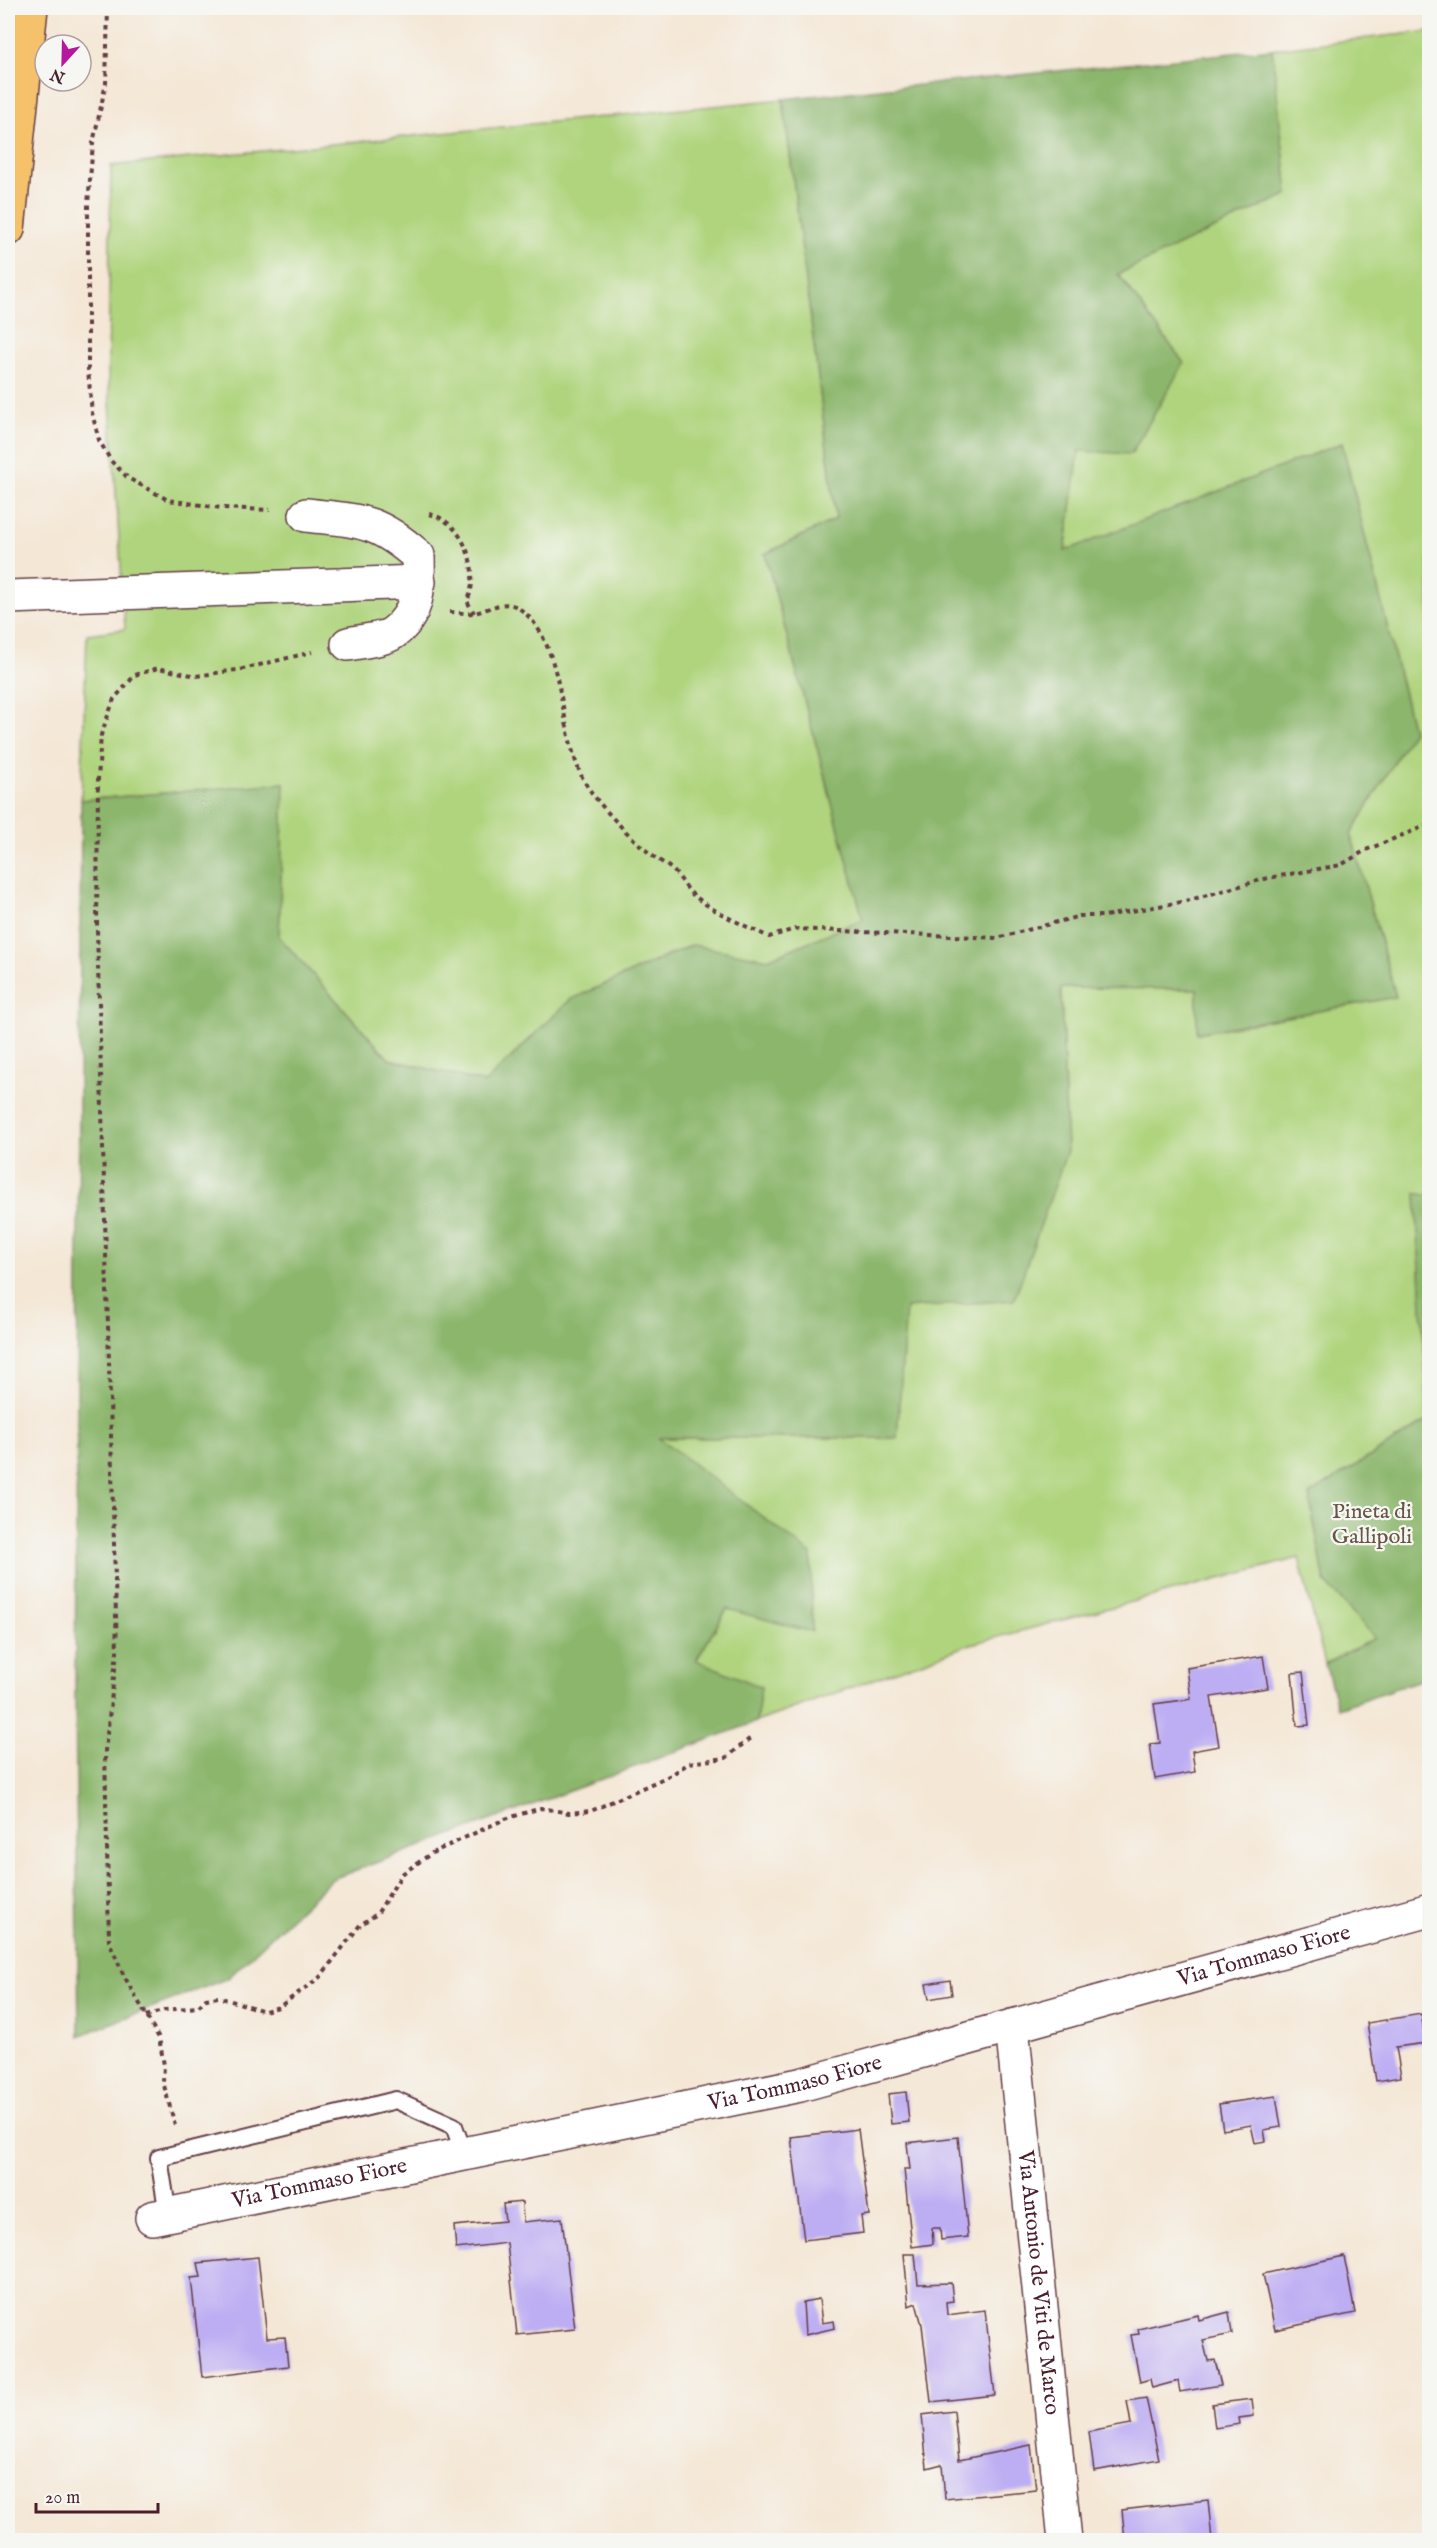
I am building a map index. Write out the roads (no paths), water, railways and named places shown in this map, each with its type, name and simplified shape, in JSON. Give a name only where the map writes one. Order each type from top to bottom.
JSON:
[{"type":"highway","points":[[8,229],[31,8]]},
{"type":"street","points":[[306,516],[367,522],[394,535],[418,556],[416,597],[392,634],[348,644]]},
{"type":"street","points":[[8,597],[113,592],[416,597]]},
{"type":"street","name":"Via Tommaso Fiore","points":[[160,2217],[800,2085],[1430,1910]]},
{"type":"street","name":"Via Antonio de Viti de Marco","points":[[1012,2026],[1065,2541]]},
{"type":"lane","points":[[160,2217],[159,2158],[396,2100],[454,2126],[464,2154]]},
{"type":"park label","name":"Pineta di Gallipoli","points":[[1372,1524]]}]
